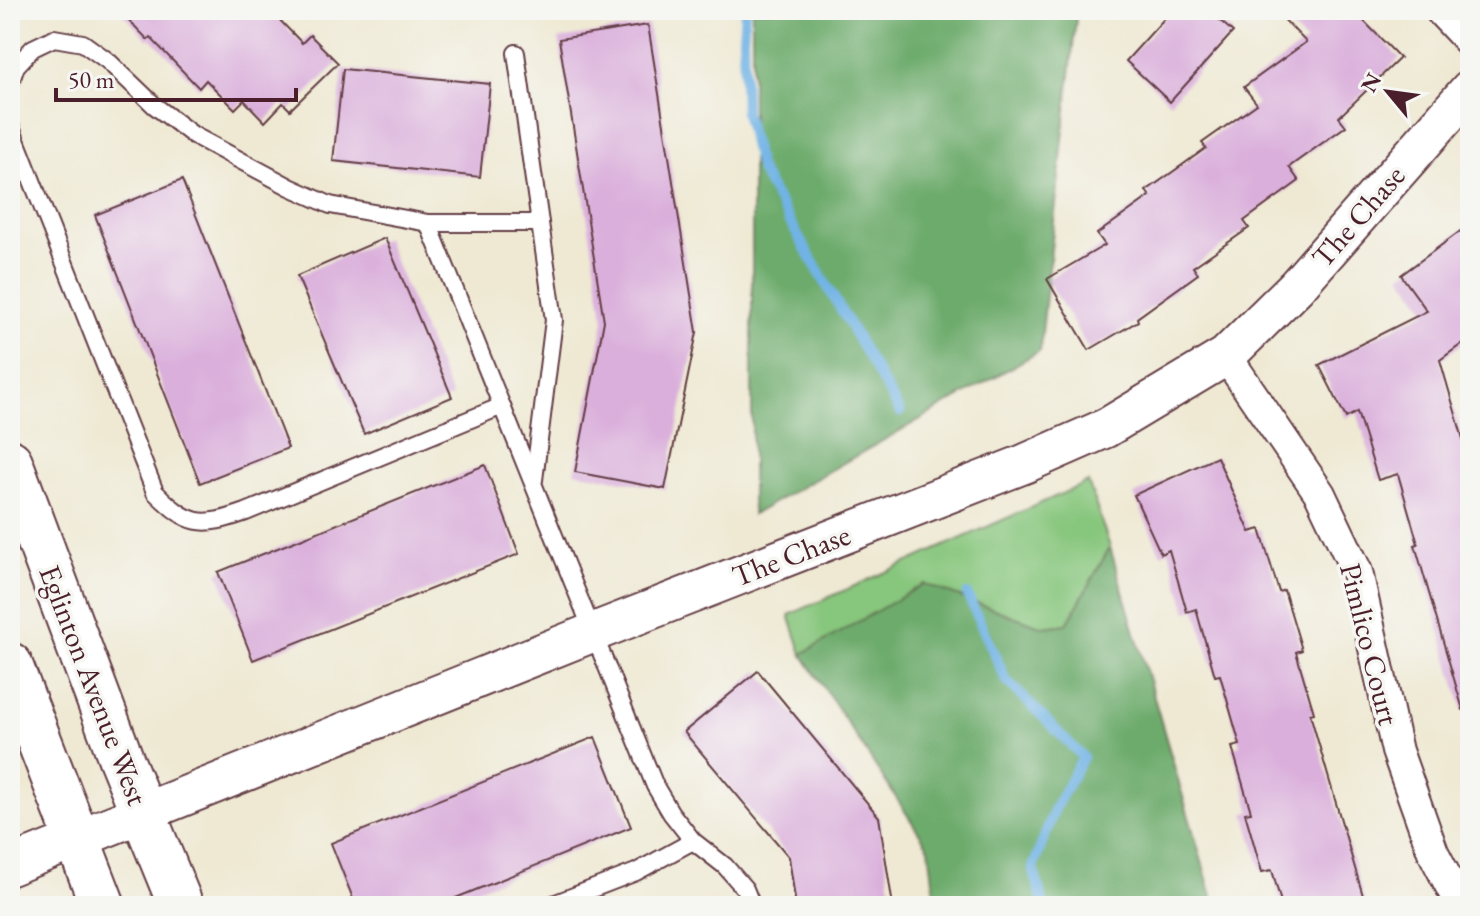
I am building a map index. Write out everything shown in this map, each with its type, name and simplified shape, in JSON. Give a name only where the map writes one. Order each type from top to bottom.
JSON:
[{"type":"main road","name":"Eglinton Avenue West","points":[[10,462],[121,759],[181,906]]},
{"type":"main road","points":[[10,665],[103,906]]},
{"type":"street","points":[[1440,10],[1470,42]]},
{"type":"street","name":"The Chase","points":[[10,866],[1038,458],[1106,428],[1226,356],[1296,287],[1470,89]]},
{"type":"street","name":"Pimlico Court","points":[[1226,356],[1320,494],[1357,572],[1397,751],[1433,852],[1461,906]]},
{"type":"lane","points":[[10,84],[16,66],[33,48],[54,38],[83,43],[193,135],[330,205],[428,223],[540,223]]},
{"type":"lane","points":[[516,53],[554,320],[533,482]]},
{"type":"lane","points":[[10,125],[155,492],[192,522],[220,521],[246,512],[502,406]]},
{"type":"lane","points":[[428,223],[655,786],[693,841],[725,866],[745,889],[752,906]]},
{"type":"lane","points":[[548,906],[636,872],[693,841]]},
{"type":"green space","points":[[752,10],[1077,10],[1040,351],[752,515]]},
{"type":"green space","points":[[1088,482],[1110,547],[1068,624],[1043,627],[924,584],[802,654],[789,615]]},
{"type":"green space","points":[[1110,547],[1215,906],[936,906],[929,848],[802,654],[924,584],[1043,627],[1067,624]]},
{"type":"building","points":[[119,10],[270,10],[302,43],[310,35],[338,63],[290,110],[283,103],[265,122],[244,100],[235,109],[206,80],[199,88]]},
{"type":"building","points":[[1172,10],[1208,10],[1233,32],[1170,102],[1126,61]]},
{"type":"building","points":[[1275,10],[1353,10],[1400,58],[1339,117],[1346,126],[1289,167],[1299,181],[1244,221],[1249,228],[1193,267],[1198,274],[1137,318],[1138,321],[1089,350],[1047,279],[1105,245],[1097,234],[1150,196],[1146,191],[1206,148],[1202,143],[1257,104],[1244,87],[1306,42]]},
{"type":"building","points":[[648,25],[697,332],[665,489],[575,472],[604,321],[559,39]]},
{"type":"building","points":[[343,69],[490,84],[480,177],[333,161]]},
{"type":"building","points":[[182,180],[288,448],[200,483],[95,215]]},
{"type":"building","points":[[1470,224],[1470,338],[1440,360],[1470,463],[1470,709],[1463,710],[1415,545],[1418,544],[1398,474],[1378,480],[1357,412],[1346,418],[1319,365],[1427,311],[1401,275]]},
{"type":"building","points":[[385,238],[452,397],[364,434],[297,276]]},
{"type":"building","points":[[1217,457],[1250,532],[1260,529],[1279,592],[1284,590],[1302,650],[1296,652],[1314,713],[1310,714],[1366,906],[1282,906],[1272,870],[1262,872],[1245,813],[1251,812],[1232,747],[1240,745],[1220,675],[1215,676],[1196,609],[1187,612],[1169,550],[1161,554],[1134,495]]},
{"type":"building","points":[[485,465],[519,554],[253,660],[218,572]]},
{"type":"building","points":[[758,671],[879,817],[893,906],[796,906],[789,857],[684,732]]},
{"type":"building","points":[[595,737],[631,827],[436,906],[356,906],[331,843]]},
{"type":"waterway","points":[[745,10],[745,113],[760,170],[900,412]]},
{"type":"waterway","points":[[967,594],[1006,680],[1083,757],[1055,808],[1033,868],[1044,906]]}]
